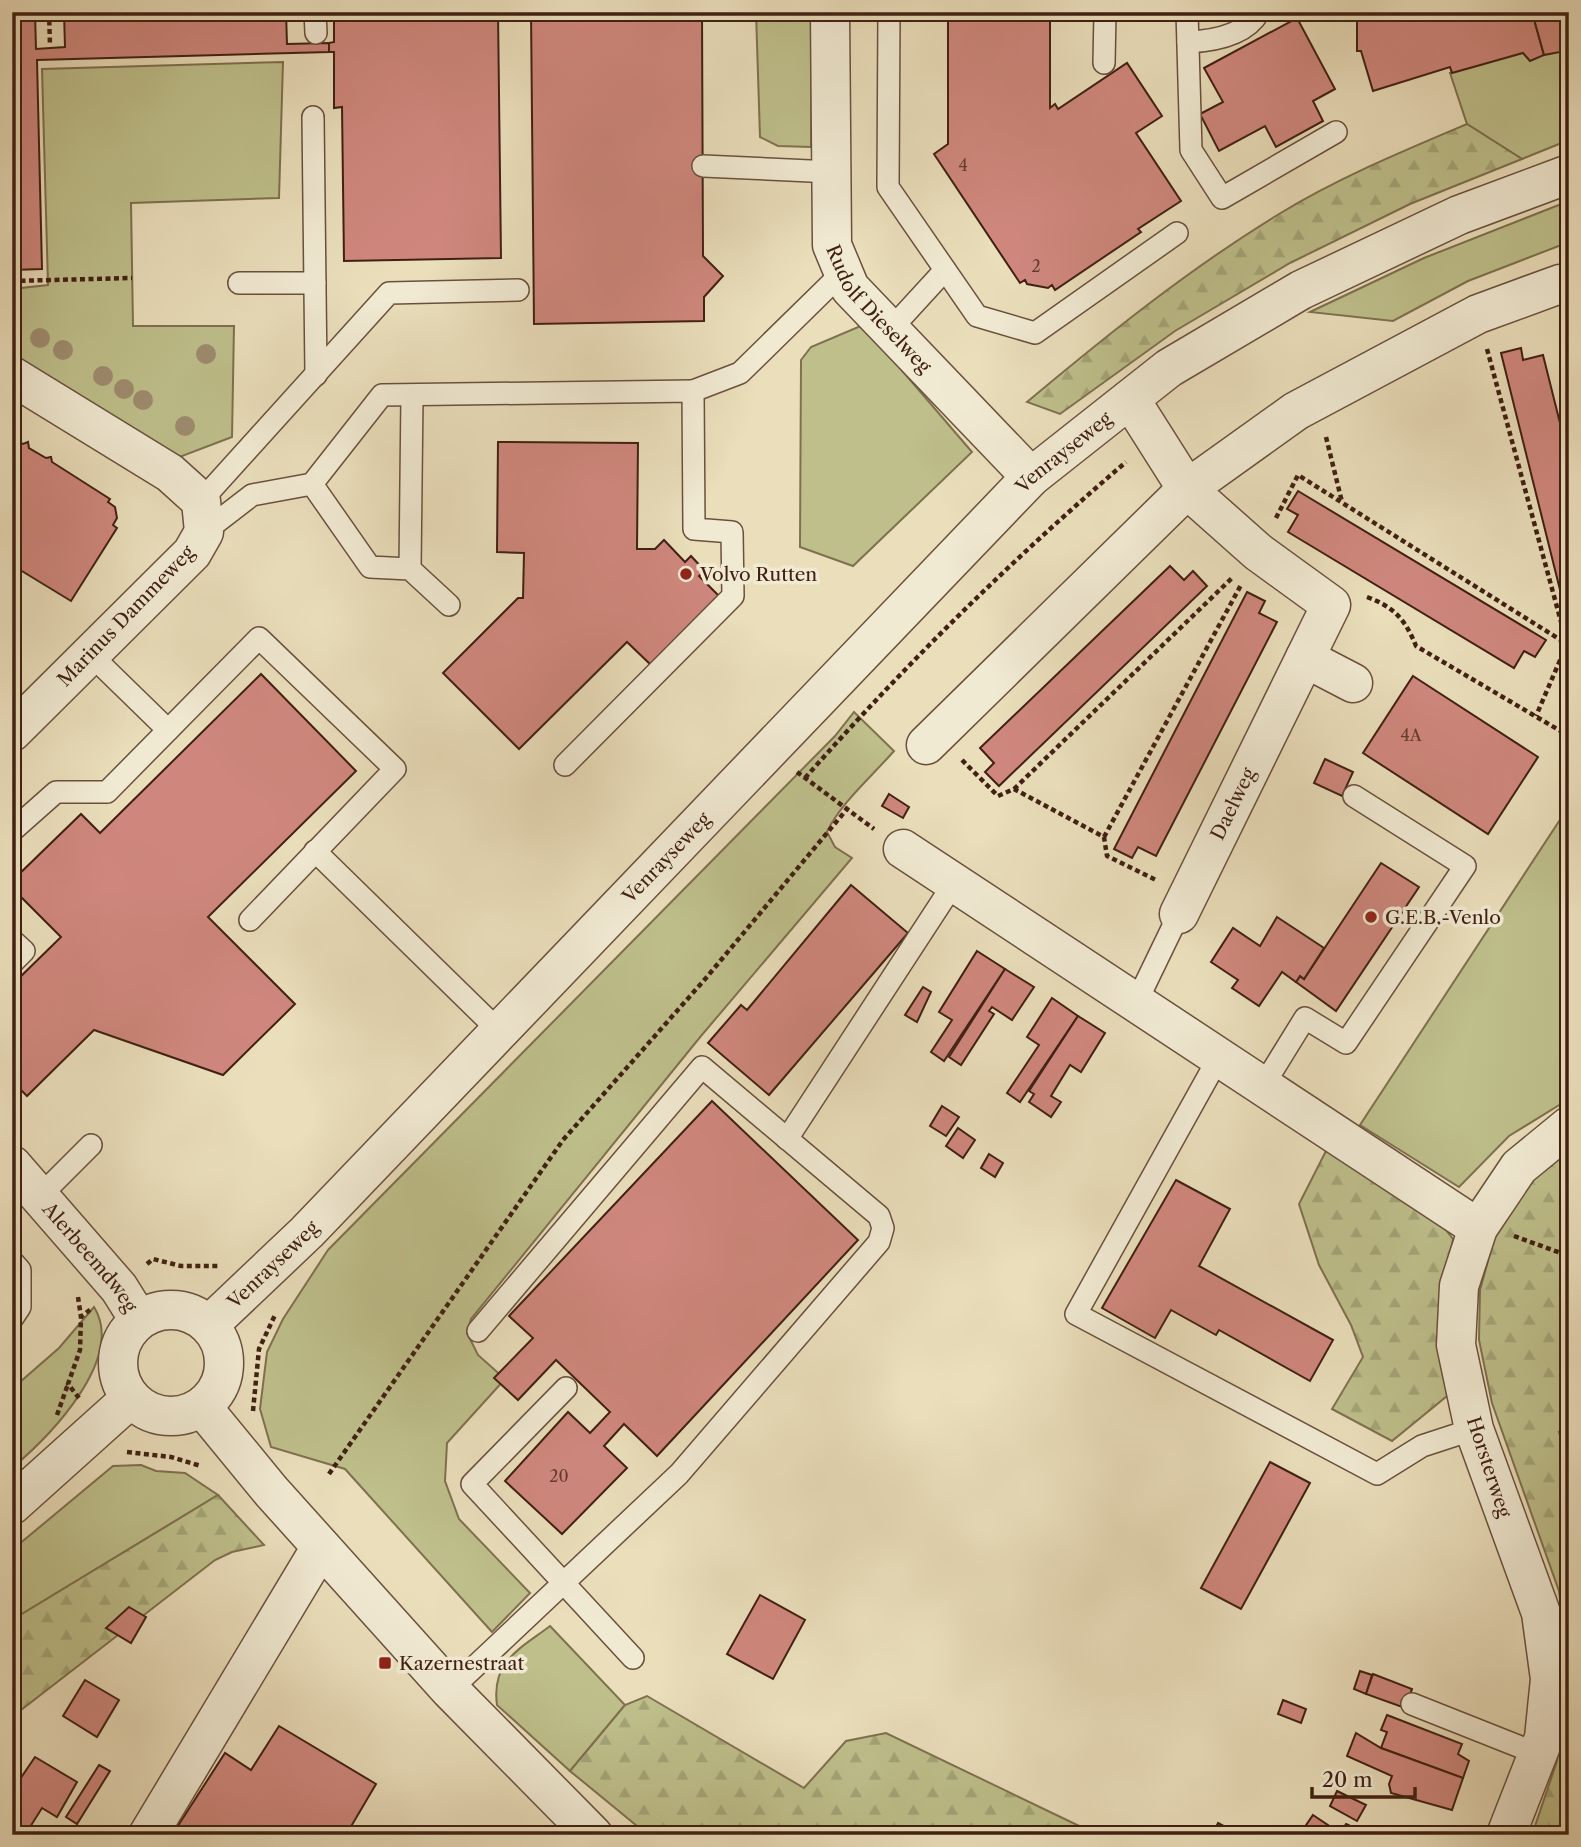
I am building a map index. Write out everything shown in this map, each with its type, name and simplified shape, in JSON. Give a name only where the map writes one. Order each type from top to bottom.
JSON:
[{"type":"street","name":"Rudolf Dieselweg","points":[[830,12],[832,245],[843,272],[850,288],[1031,477]]},
{"type":"street","name":"Venrayseweg","points":[[209,1325],[307,1232],[766,749],[1031,477],[1169,368],[1301,290],[1460,215],[1569,174]]},
{"type":"street","points":[[931,740],[1187,489],[1296,411],[1478,314],[1560,284]]},
{"type":"street","points":[[12,376],[170,473],[203,516]]},
{"type":"street","name":"Venrayseweg","points":[[1130,399],[1187,489],[1258,552],[1331,605]]},
{"type":"street","name":"Marinus Dammeweg","points":[[12,732],[192,553],[203,516]]},
{"type":"street","name":"Daelweg","points":[[1184,905],[1331,605]]},
{"type":"street","points":[[1305,658],[1353,683]]},
{"type":"street","points":[[904,849],[1478,1228]]},
{"type":"street","name":"Horsterweg","points":[[1506,1835],[1559,1694],[1550,1679],[1541,1614],[1474,1429],[1456,1345],[1459,1286],[1478,1228],[1519,1167],[1569,1126]]},
{"type":"street","name":"Alerbeemdweg","points":[[12,1165],[119,1288],[139,1320]]},
{"type":"street","points":[[175,1310],[193,1314],[209,1325],[218,1338],[224,1367],[214,1396],[202,1407],[173,1417],[157,1415],[130,1399],[119,1375],[119,1348],[126,1332],[139,1320],[156,1311],[175,1310]]},
{"type":"street","points":[[12,1505],[130,1399]]},
{"type":"street","points":[[202,1407],[321,1547],[450,1690],[593,1835]]},
{"type":"street","points":[[148,1835],[321,1547]]},
{"type":"lane","points":[[889,12],[888,187],[977,316],[1035,332],[1177,233]]},
{"type":"lane","points":[[1104,63],[1105,12]]},
{"type":"lane","points":[[1187,12],[1191,150],[1222,198],[1336,132]]},
{"type":"lane","points":[[1188,42],[1217,41],[1254,20],[1259,12]]},
{"type":"lane","points":[[313,117],[316,375]]},
{"type":"lane","points":[[703,166],[832,172]]},
{"type":"lane","points":[[890,330],[945,270]]},
{"type":"lane","points":[[203,516],[252,495],[312,484],[382,396],[693,391],[740,373],[843,272]]},
{"type":"lane","points":[[239,283],[315,283]]},
{"type":"lane","points":[[203,516],[316,375],[389,293],[518,290]]},
{"type":"lane","points":[[565,765],[733,596],[732,532],[694,529],[693,391]]},
{"type":"lane","points":[[410,569],[412,396]]},
{"type":"lane","points":[[312,484],[370,567],[410,569],[449,605]]},
{"type":"lane","points":[[12,831],[56,792],[107,792],[259,638],[395,769],[250,920]]},
{"type":"lane","points":[[90,654],[168,730]]},
{"type":"lane","points":[[1263,1086],[1305,1018],[1346,1043],[1465,866],[1354,796]]},
{"type":"lane","points":[[316,851],[498,1030]]},
{"type":"lane","points":[[787,1139],[954,883]]},
{"type":"lane","name":"Daelweg","points":[[1136,1003],[1184,905]]},
{"type":"lane","points":[[12,940],[24,951],[12,962]]},
{"type":"lane","points":[[1219,1057],[1076,1314],[1377,1474],[1422,1446],[1474,1429]]},
{"type":"lane","points":[[450,1690],[679,1474],[878,1242],[883,1228],[879,1216],[702,1068],[478,1331]]},
{"type":"lane","points":[[40,1196],[91,1144]]},
{"type":"lane","points":[[12,1261],[20,1270],[20,1307],[12,1320]]},
{"type":"lane","points":[[566,1388],[471,1484],[633,1658]]},
{"type":"lane","points":[[1412,1704],[1538,1754]]},
{"type":"path","points":[[50,12],[50,45]]},
{"type":"path","points":[[12,281],[132,278]]},
{"type":"path","points":[[1478,314],[1567,644],[1536,716]]},
{"type":"path","points":[[1296,411],[1326,437],[1342,502]]},
{"type":"path","points":[[805,778],[888,685],[954,618],[1064,514],[1153,438]]},
{"type":"path","points":[[931,740],[998,796],[1014,789],[1258,552]]},
{"type":"path","points":[[1331,605],[1366,597],[1385,604],[1406,620],[1416,646],[1569,736]]},
{"type":"path","points":[[766,749],[904,849]]},
{"type":"path","points":[[1014,789],[1104,837],[1107,856],[1184,905]]},
{"type":"path","points":[[328,1474],[563,1140],[706,978],[847,809]]},
{"type":"path","points":[[1478,1228],[1509,1233],[1569,1256]]},
{"type":"path","points":[[256,1424],[253,1410],[259,1349],[277,1310]]},
{"type":"path","points":[[115,1457],[127,1452],[171,1457],[208,1469]]},
{"type":"green space","points":[[756,12],[812,12],[811,147],[778,146],[760,137]]},
{"type":"green space","points":[[1569,38],[1569,140],[1522,159],[1467,124],[1450,73]]},
{"type":"green space","points":[[283,62],[279,198],[131,203],[133,326],[234,326],[232,437],[177,458],[12,355],[12,289],[48,285],[42,69]]},
{"type":"green space","points":[[1467,124],[1522,159],[1410,204],[1290,263],[1175,331],[1060,414],[1027,402],[1149,304],[1213,257],[1279,214],[1348,177]]},
{"type":"green space","points":[[1569,201],[1569,242],[1468,281],[1393,321],[1310,312],[1424,258]]},
{"type":"green space","points":[[863,325],[972,452],[853,566],[800,547],[801,360],[811,347]]},
{"type":"green space","points":[[854,712],[894,751],[848,801],[827,832],[835,847],[852,858],[701,1036],[471,1319],[467,1333],[478,1355],[505,1379],[447,1443],[445,1481],[459,1519],[530,1593],[492,1632],[345,1469],[271,1447],[260,1409],[267,1352],[283,1319],[328,1250],[835,736]]},
{"type":"green space","points":[[1569,806],[1569,1099],[1509,1136],[1459,1187],[1360,1125]]},
{"type":"green space","points":[[1327,1149],[1437,1219],[1453,1239],[1439,1317],[1447,1396],[1392,1441],[1332,1409],[1363,1357],[1351,1325],[1319,1265],[1299,1204]]},
{"type":"green space","points":[[1569,1149],[1569,1434],[1559,1432],[1569,1471],[1569,1674],[1559,1591],[1492,1403],[1479,1340],[1480,1290],[1494,1239],[1532,1179]]},
{"type":"green space","points":[[94,1307],[101,1328],[100,1350],[92,1373],[63,1417],[12,1468],[12,1389],[59,1348]]},
{"type":"green space","points":[[141,1465],[156,1471],[185,1473],[218,1495],[12,1620],[12,1550],[113,1466]]},
{"type":"green space","points":[[218,1495],[264,1545],[232,1552],[215,1560],[12,1717],[12,1620]]},
{"type":"green space","points":[[550,1626],[625,1705],[570,1771],[497,1705],[496,1690],[503,1667],[518,1650]]},
{"type":"green space","points":[[647,1696],[804,1788],[846,1741],[886,1733],[1098,1835],[648,1835],[570,1771],[625,1705]]},
{"type":"green space","points":[[1562,1712],[1569,1712],[1569,1835],[1532,1835],[1557,1761]]},
{"type":"building","points":[[12,12],[35,12],[36,49],[65,47],[64,12],[286,12],[287,44],[329,43],[329,52],[37,60],[42,269],[12,270]]},
{"type":"building","points":[[334,12],[498,12],[501,258],[344,261],[342,107],[334,108],[334,52],[329,52],[329,43],[334,42]]},
{"type":"building","points":[[531,12],[702,12],[703,256],[723,276],[704,297],[704,321],[534,324]]},
{"type":"building","points":[[948,12],[1050,12],[1050,108],[1055,104],[1058,109],[1127,63],[1162,116],[1136,133],[1181,201],[1138,229],[1141,232],[1055,290],[1052,285],[1048,288],[1027,284],[1025,280],[1020,283],[934,154],[948,144]]},
{"type":"building","points":[[1357,12],[1532,12],[1544,55],[1530,61],[1523,53],[1452,73],[1450,67],[1373,91],[1361,51],[1357,51]]},
{"type":"building","points":[[1532,12],[1569,12],[1569,39],[1562,41],[1560,52],[1544,55]]},
{"type":"building","points":[[1297,18],[1335,89],[1313,101],[1323,121],[1276,147],[1265,126],[1219,151],[1200,114],[1223,102],[1204,68]]},
{"type":"building","points":[[1521,348],[1523,360],[1543,355],[1569,459],[1569,626],[1501,353]]},
{"type":"building","points":[[12,437],[23,444],[28,442],[29,448],[46,458],[51,457],[52,462],[110,499],[108,502],[115,507],[117,518],[113,525],[117,528],[71,601],[12,565]]},
{"type":"building","points":[[498,442],[638,443],[637,549],[655,549],[664,540],[685,562],[691,556],[705,571],[699,576],[721,598],[652,666],[627,642],[519,749],[443,673],[518,598],[523,598],[524,553],[497,552]]},
{"type":"building","points":[[1298,491],[1546,640],[1535,657],[1524,651],[1514,668],[1288,532],[1298,515],[1287,509]]},
{"type":"building","points":[[1170,566],[1184,580],[1193,571],[1207,586],[999,786],[985,772],[994,763],[980,748]]},
{"type":"building","points":[[1247,592],[1265,601],[1259,613],[1277,622],[1156,856],[1138,847],[1132,858],[1114,849]]},
{"type":"building","points":[[261,674],[356,771],[208,917],[295,1004],[223,1075],[94,1030],[27,1096],[12,1081],[12,985],[61,937],[12,888],[12,881],[81,814],[100,833]]},
{"type":"building","points":[[1413,676],[1538,757],[1488,834],[1363,753]]},
{"type":"building","points":[[1325,759],[1353,772],[1342,796],[1314,783]]},
{"type":"building","points":[[889,794],[909,807],[903,818],[882,806]]},
{"type":"building","name":"G.E.B.-Venlo","points":[[1381,863],[1419,887],[1336,1011],[1296,982],[1300,976],[1304,979]]},
{"type":"building","points":[[851,885],[908,933],[769,1095],[708,1043],[741,1005],[747,1010]]},
{"type":"building","points":[[1277,917],[1324,948],[1304,979],[1300,976],[1296,982],[1282,972],[1259,1006],[1232,988],[1238,980],[1211,962],[1233,928],[1260,946]]},
{"type":"building","points":[[977,951],[1005,969],[944,1061],[931,1052],[952,1020],[939,1012]]},
{"type":"building","points":[[1005,969],[1034,987],[1012,1020],[992,1007],[989,1011],[994,1014],[961,1065],[949,1057]]},
{"type":"building","points":[[923,987],[931,992],[917,1022],[905,1015]]},
{"type":"building","points":[[1052,998],[1078,1016],[1020,1102],[1007,1093],[1039,1045],[1027,1037]]},
{"type":"building","points":[[1078,1016],[1105,1033],[1081,1072],[1070,1065],[1051,1096],[1061,1102],[1051,1117],[1029,1102],[1034,1094],[1029,1091]]},
{"type":"building","points":[[712,1101],[858,1240],[657,1456],[624,1424],[604,1446],[627,1468],[562,1534],[505,1481],[568,1412],[590,1433],[610,1412],[556,1360],[518,1400],[494,1378],[533,1338],[509,1316]]},
{"type":"building","points":[[942,1106],[959,1117],[946,1136],[930,1126]]},
{"type":"building","points":[[958,1128],[975,1140],[963,1158],[946,1146]]},
{"type":"building","points":[[989,1154],[1003,1163],[995,1177],[981,1168]]},
{"type":"building","points":[[1176,1180],[1230,1209],[1199,1266],[1333,1340],[1310,1381],[1219,1330],[1216,1335],[1171,1310],[1155,1338],[1102,1308]]},
{"type":"building","points":[[1270,1462],[1310,1483],[1241,1609],[1201,1588]]},
{"type":"building","points":[[760,1595],[805,1620],[773,1679],[727,1654]]},
{"type":"building","points":[[129,1607],[146,1617],[131,1643],[106,1628]]},
{"type":"building","points":[[1360,1671],[1372,1675],[1366,1694],[1354,1689]]},
{"type":"building","points":[[1373,1674],[1412,1689],[1405,1708],[1366,1694]]},
{"type":"building","points":[[85,1680],[119,1700],[97,1737],[63,1716]]},
{"type":"building","points":[[1283,1700],[1306,1709],[1301,1723],[1278,1714]]},
{"type":"building","points":[[1387,1715],[1462,1744],[1458,1754],[1469,1761],[1463,1778],[1381,1748],[1387,1732],[1381,1730]]},
{"type":"building","points":[[279,1726],[376,1784],[346,1835],[172,1835],[225,1753],[251,1770]]},
{"type":"building","points":[[1356,1733],[1381,1748],[1463,1778],[1452,1810],[1391,1793],[1389,1784],[1392,1776],[1347,1756]]},
{"type":"building","points":[[35,1757],[77,1782],[57,1817],[42,1808],[25,1835],[12,1835],[12,1791]]},
{"type":"building","points":[[99,1765],[110,1771],[77,1824],[66,1817]]},
{"type":"building","points":[[1337,1791],[1366,1805],[1357,1821],[1330,1806]]},
{"type":"building","points":[[1313,1815],[1340,1833],[1346,1835],[1300,1834]]},
{"type":"building","points":[[1218,1823],[1240,1835],[1212,1835]]},
{"type":"building","points":[[1346,1824],[1371,1835],[1346,1835],[1341,1832]]},
{"type":"place","name":"Volvo Rutten","points":[[686,574]]},
{"type":"place","name":"G.E.B.-Venlo","points":[[1371,917]]},
{"type":"place","name":"Kazernestraat","points":[[385,1663]]}]
